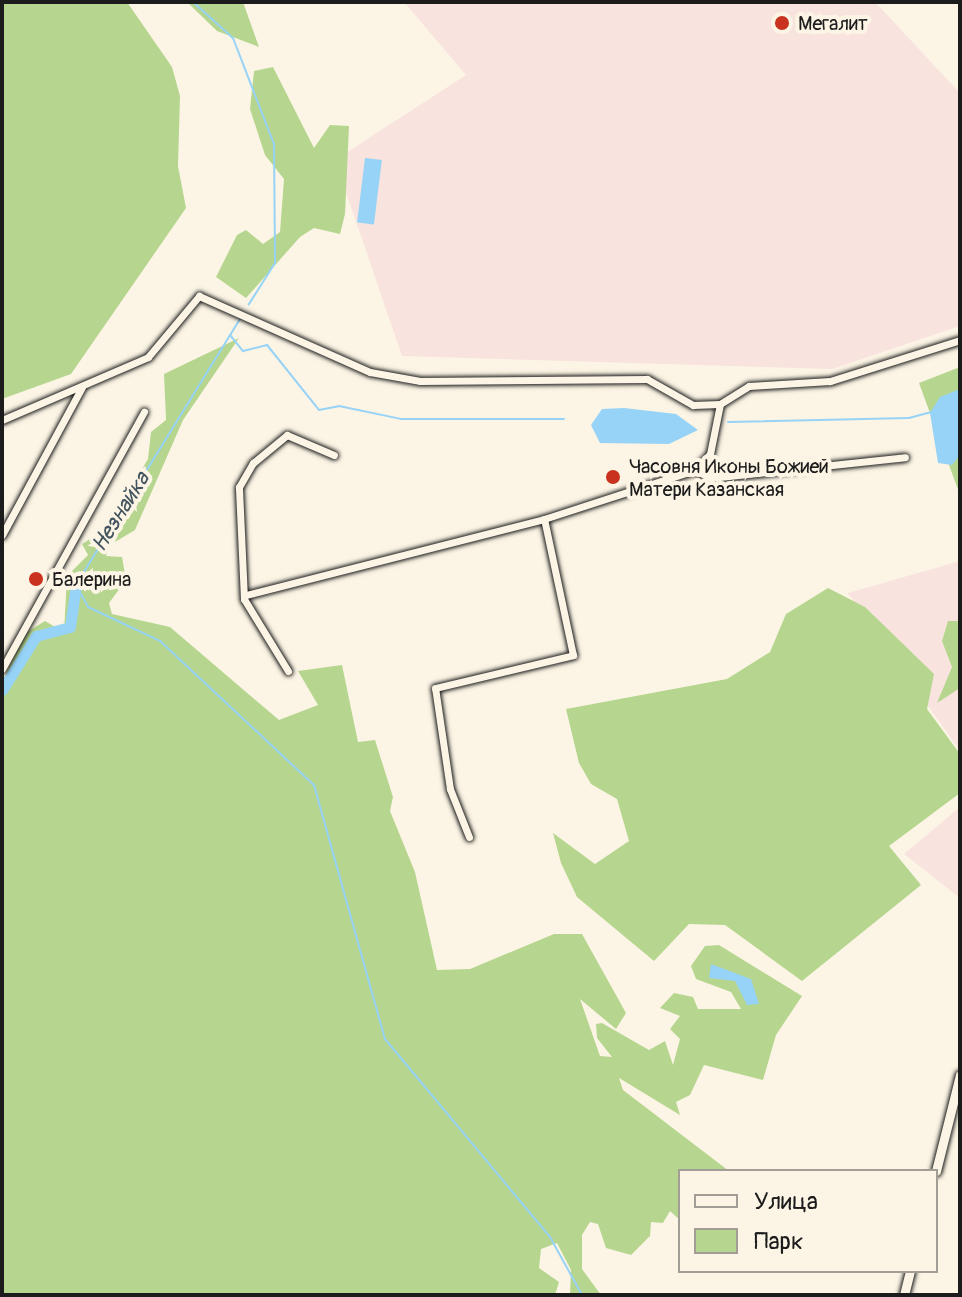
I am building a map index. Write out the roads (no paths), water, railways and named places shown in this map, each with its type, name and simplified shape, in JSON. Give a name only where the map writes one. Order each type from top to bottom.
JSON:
[{"type":"main road","points":[[936,1169],[960,1075]]},
{"type":"main road","points":[[904,1295],[910,1273]]},
{"type":"street","points":[[2,420],[157,351],[193,298],[214,299],[370,372],[420,381],[647,379],[693,405],[720,404],[749,386],[830,381],[960,340]]},
{"type":"street","points":[[2,535],[82,387]]},
{"type":"street","points":[[246,595],[544,519],[695,470],[710,454],[720,404]]},
{"type":"street","points":[[2,669],[144,412]]},
{"type":"street","points":[[288,671],[246,595],[237,563],[237,502],[253,463],[287,435],[334,455]]},
{"type":"street","points":[[695,470],[710,478],[905,457]]},
{"type":"street","points":[[469,837],[450,789],[434,695],[440,686],[573,655],[544,519]]},
{"type":"water","points":[[365,158],[382,160],[374,225],[357,223]]},
{"type":"water","points":[[960,389],[960,455],[952,465],[938,463],[930,413],[940,397]]},
{"type":"water","points":[[624,408],[676,414],[698,430],[669,444],[600,443],[591,425],[602,409]]},
{"type":"water","points":[[711,964],[751,979],[759,1004],[747,1005],[735,981],[709,978]]},
{"type":"waterway","name":"Незнайка","points":[[193,2],[233,38],[274,144],[275,263],[249,304]]},
{"type":"waterway","points":[[240,319],[76,585],[88,607],[160,641],[314,785],[385,1039],[550,1237],[582,1295]]},
{"type":"waterway","points":[[230,335],[243,351],[267,345],[319,410],[339,406],[401,419],[564,419]]},
{"type":"waterway","points":[[728,422],[909,418],[932,412]]},
{"type":"waterway","name":"Незнайка","points":[[2,690],[36,636],[70,627],[76,585]]},
{"type":"place","name":"Мегалит","points":[[782,23]]},
{"type":"place","name":"Часовня Иконы Божией Матери Казанская","points":[[613,477]]},
{"type":"place","name":"Балерина","points":[[36,579]]}]
